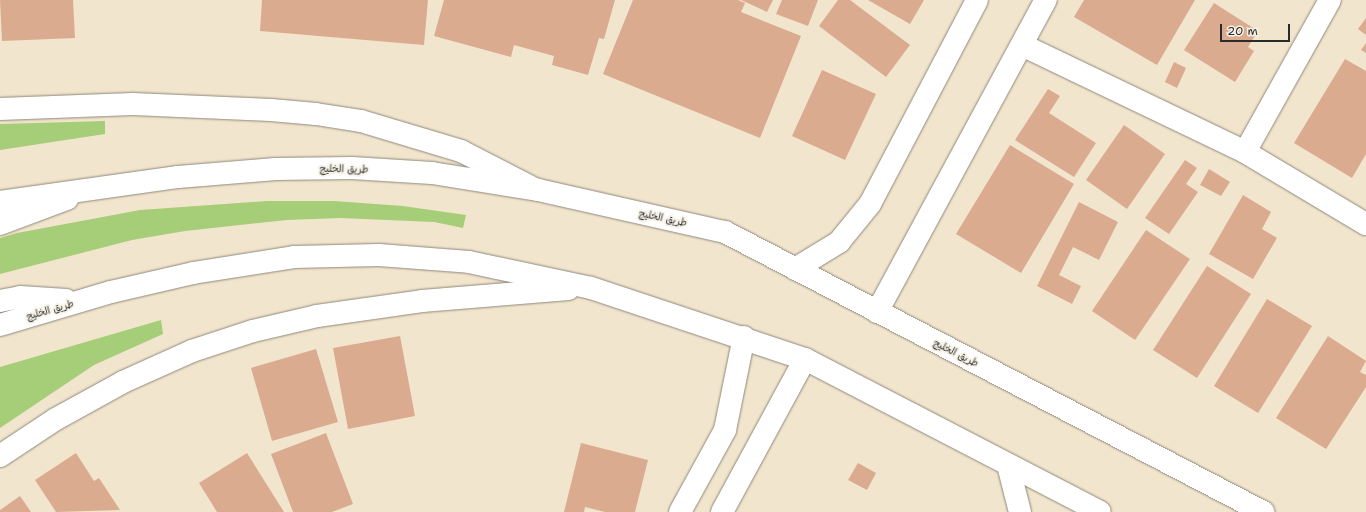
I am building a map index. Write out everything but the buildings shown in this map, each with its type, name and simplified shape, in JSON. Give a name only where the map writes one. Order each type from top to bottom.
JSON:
[{"type":"main road","points":[[795,269],[839,242],[870,204],[977,0]]},
{"type":"main road","points":[[878,312],[1046,0]]},
{"type":"main road","points":[[1245,152],[1330,0]]},
{"type":"main road","points":[[1022,45],[1245,152],[1366,224]]},
{"type":"main road","points":[[0,109],[132,104],[271,110],[339,118],[411,134],[461,151],[538,190]]},
{"type":"main road","name":"طريق الخليج","points":[[0,202],[178,176],[276,169],[352,168],[432,173],[538,190],[725,232],[1263,512]]},
{"type":"main road","points":[[0,224],[98,187]]},
{"type":"main road","name":"طريق الخليج","points":[[0,325],[82,301],[193,273],[294,257],[379,255],[469,262],[590,288],[744,337],[805,359],[1100,512]]},
{"type":"main road","points":[[0,456],[56,419],[123,382],[192,351],[253,331],[317,316],[422,301],[590,288]]},
{"type":"main road","points":[[0,301],[20,297],[82,301]]},
{"type":"main road","points":[[680,512],[725,430],[744,337]]},
{"type":"main road","points":[[722,512],[805,359]]},
{"type":"main road","points":[[1008,465],[1020,512]]},
{"type":"green space","points":[[105,121],[105,134],[0,150],[0,124]]},
{"type":"green space","points":[[267,201],[334,201],[403,206],[466,215],[463,228],[434,222],[340,218],[287,220],[185,231],[132,240],[0,274],[0,238],[17,233],[140,210]]},
{"type":"green space","points":[[161,320],[163,334],[94,365],[0,428],[0,367]]}]
